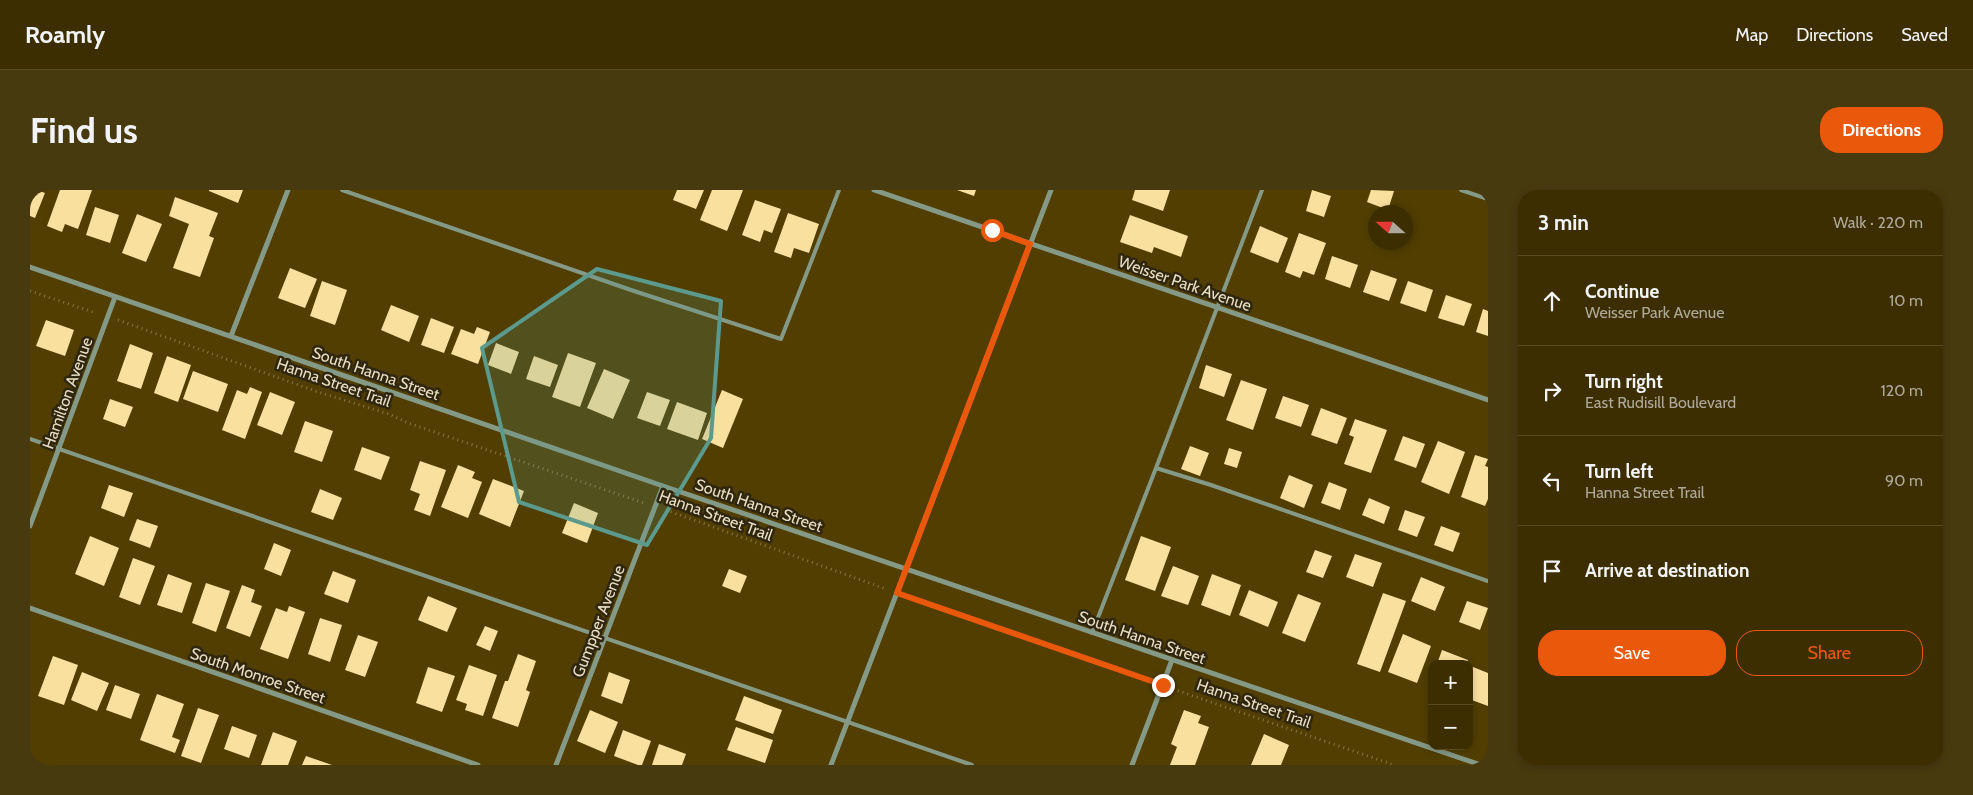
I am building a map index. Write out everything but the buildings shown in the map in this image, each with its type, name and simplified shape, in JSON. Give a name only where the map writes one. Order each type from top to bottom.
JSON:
[{"type":"street","points":[[231,336],[288,190]]},
{"type":"street","name":"Weisser Park Avenue","points":[[874,190],[1488,400]]},
{"type":"street","points":[[831,765],[1051,190]]},
{"type":"street","name":"South Hanna Street","points":[[30,267],[663,486],[1481,765]]},
{"type":"street","name":"Hamilton Avenue","points":[[30,526],[115,296]]},
{"type":"street","name":"Gumpper Avenue","points":[[556,765],[663,486]]},
{"type":"street","name":"South Monroe Street","points":[[30,608],[478,765]]},
{"type":"street","points":[[1132,765],[1172,660]]},
{"type":"lane","points":[[342,190],[631,290],[781,339],[839,190]]},
{"type":"lane","points":[[1092,633],[1262,190]]},
{"type":"lane","points":[[1461,190],[1488,200]]},
{"type":"lane","points":[[30,439],[972,765]]},
{"type":"lane","points":[[1156,468],[1211,485],[1488,581]]},
{"type":"path","name":"Hanna Street Trail","points":[[30,291],[318,392],[389,414],[408,423],[655,506],[897,593],[1394,765]]},
{"type":"highlighted area","points":[[597,269],[721,301],[711,438],[647,545],[519,502],[482,348]]},
{"type":"route","points":[[992,230],[1030,244],[897,593],[1163,685]]}]
